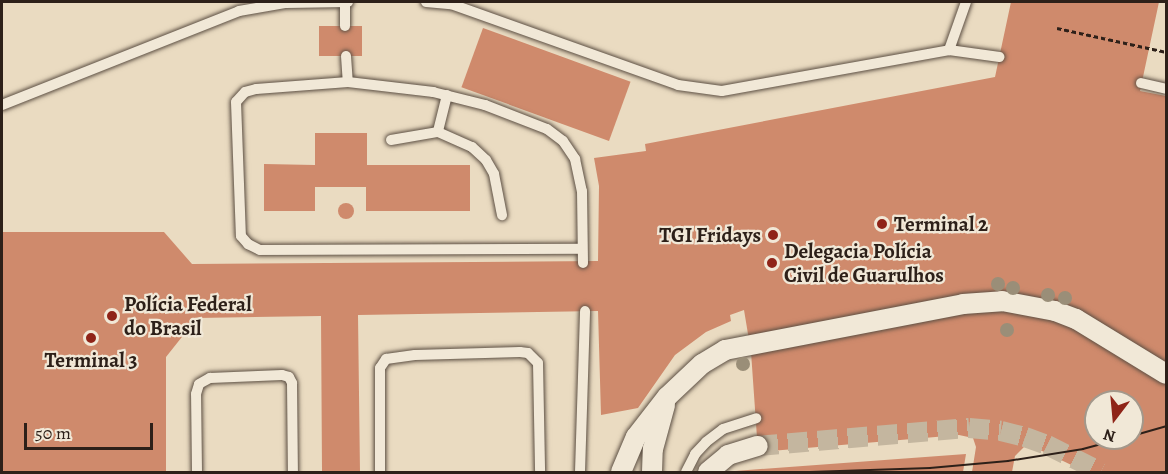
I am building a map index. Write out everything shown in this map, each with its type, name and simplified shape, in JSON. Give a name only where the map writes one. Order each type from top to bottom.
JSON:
[{"type":"street","points":[[621,472],[636,437],[667,397],[702,364],[733,347],[963,303],[1002,301],[1033,306],[1076,319],[1167,374]]},
{"type":"street","points":[[652,472],[653,449],[667,397]]},
{"type":"street","points":[[708,472],[728,455],[758,446]]},
{"type":"lane","points":[[2,105],[238,11],[286,2],[347,2],[345,26]]},
{"type":"lane","points":[[426,2],[450,3],[678,85],[722,91],[949,50],[1000,57]]},
{"type":"lane","points":[[949,50],[966,2]]},
{"type":"lane","points":[[346,56],[348,82]]},
{"type":"lane","points":[[582,249],[260,250],[248,244],[241,236],[237,102],[241,95],[256,88],[348,82],[390,85],[447,95],[485,105],[547,129],[563,141],[575,159],[582,192],[583,263]]},
{"type":"lane","points":[[1141,83],[1167,88]]},
{"type":"lane","points":[[438,132],[447,95]]},
{"type":"lane","points":[[391,140],[438,132],[472,147],[486,160],[494,174],[502,215]]},
{"type":"lane","points":[[580,472],[585,311]]},
{"type":"lane","points":[[380,472],[380,368],[386,358],[520,352],[528,353],[538,363],[540,472]]},
{"type":"lane","points":[[197,472],[196,394],[198,384],[210,378],[282,375],[290,377],[292,383],[293,472]]},
{"type":"lane","points":[[686,472],[695,454],[723,429],[756,418]]},
{"type":"path","points":[[1057,28],[1167,52]]},
{"type":"building","points":[[1011,2],[1159,2],[1140,91],[1166,96],[1166,472],[1086,472],[1038,449],[1024,447],[1015,456],[1012,472],[972,472],[976,447],[973,438],[959,435],[758,452],[751,352],[744,310],[730,315],[731,321],[706,332],[675,355],[638,408],[601,415],[598,311],[358,315],[360,472],[322,472],[321,316],[197,318],[166,357],[166,472],[2,472],[2,232],[164,232],[192,264],[598,261],[599,186],[594,158],[646,151],[645,144],[995,77]]},
{"type":"building","points":[[319,26],[362,26],[362,56],[319,56]]},
{"type":"building","points":[[483,28],[631,82],[609,141],[461,87]]},
{"type":"building","points":[[315,133],[367,133],[367,165],[470,165],[470,211],[366,211],[366,187],[315,187],[315,211],[264,211],[264,164],[315,165]]},
{"type":"building","points":[[346,203],[352,205],[354,211],[352,217],[346,219],[340,217],[338,211],[340,205]]},
{"type":"building","points":[[966,454],[963,472],[735,472],[735,471]]},
{"type":"tunnel","points":[[758,446],[969,428],[1001,431],[1025,437],[1047,445],[1101,472]]},
{"type":"tram line","points":[[1144,432],[1166,426]]},
{"type":"tram line","points":[[810,472],[930,468],[1008,461],[1084,449]]},
{"type":"place","name":"Terminal 2","points":[[882,224]]},
{"type":"place","name":"TGI Fridays","points":[[773,235]]},
{"type":"place","name":"Delegacia Polícia Civil de Guarulhos","points":[[772,263]]},
{"type":"place","name":"Polícia Federal do Brasil","points":[[112,316]]},
{"type":"place","name":"Terminal 3","points":[[91,338]]}]
